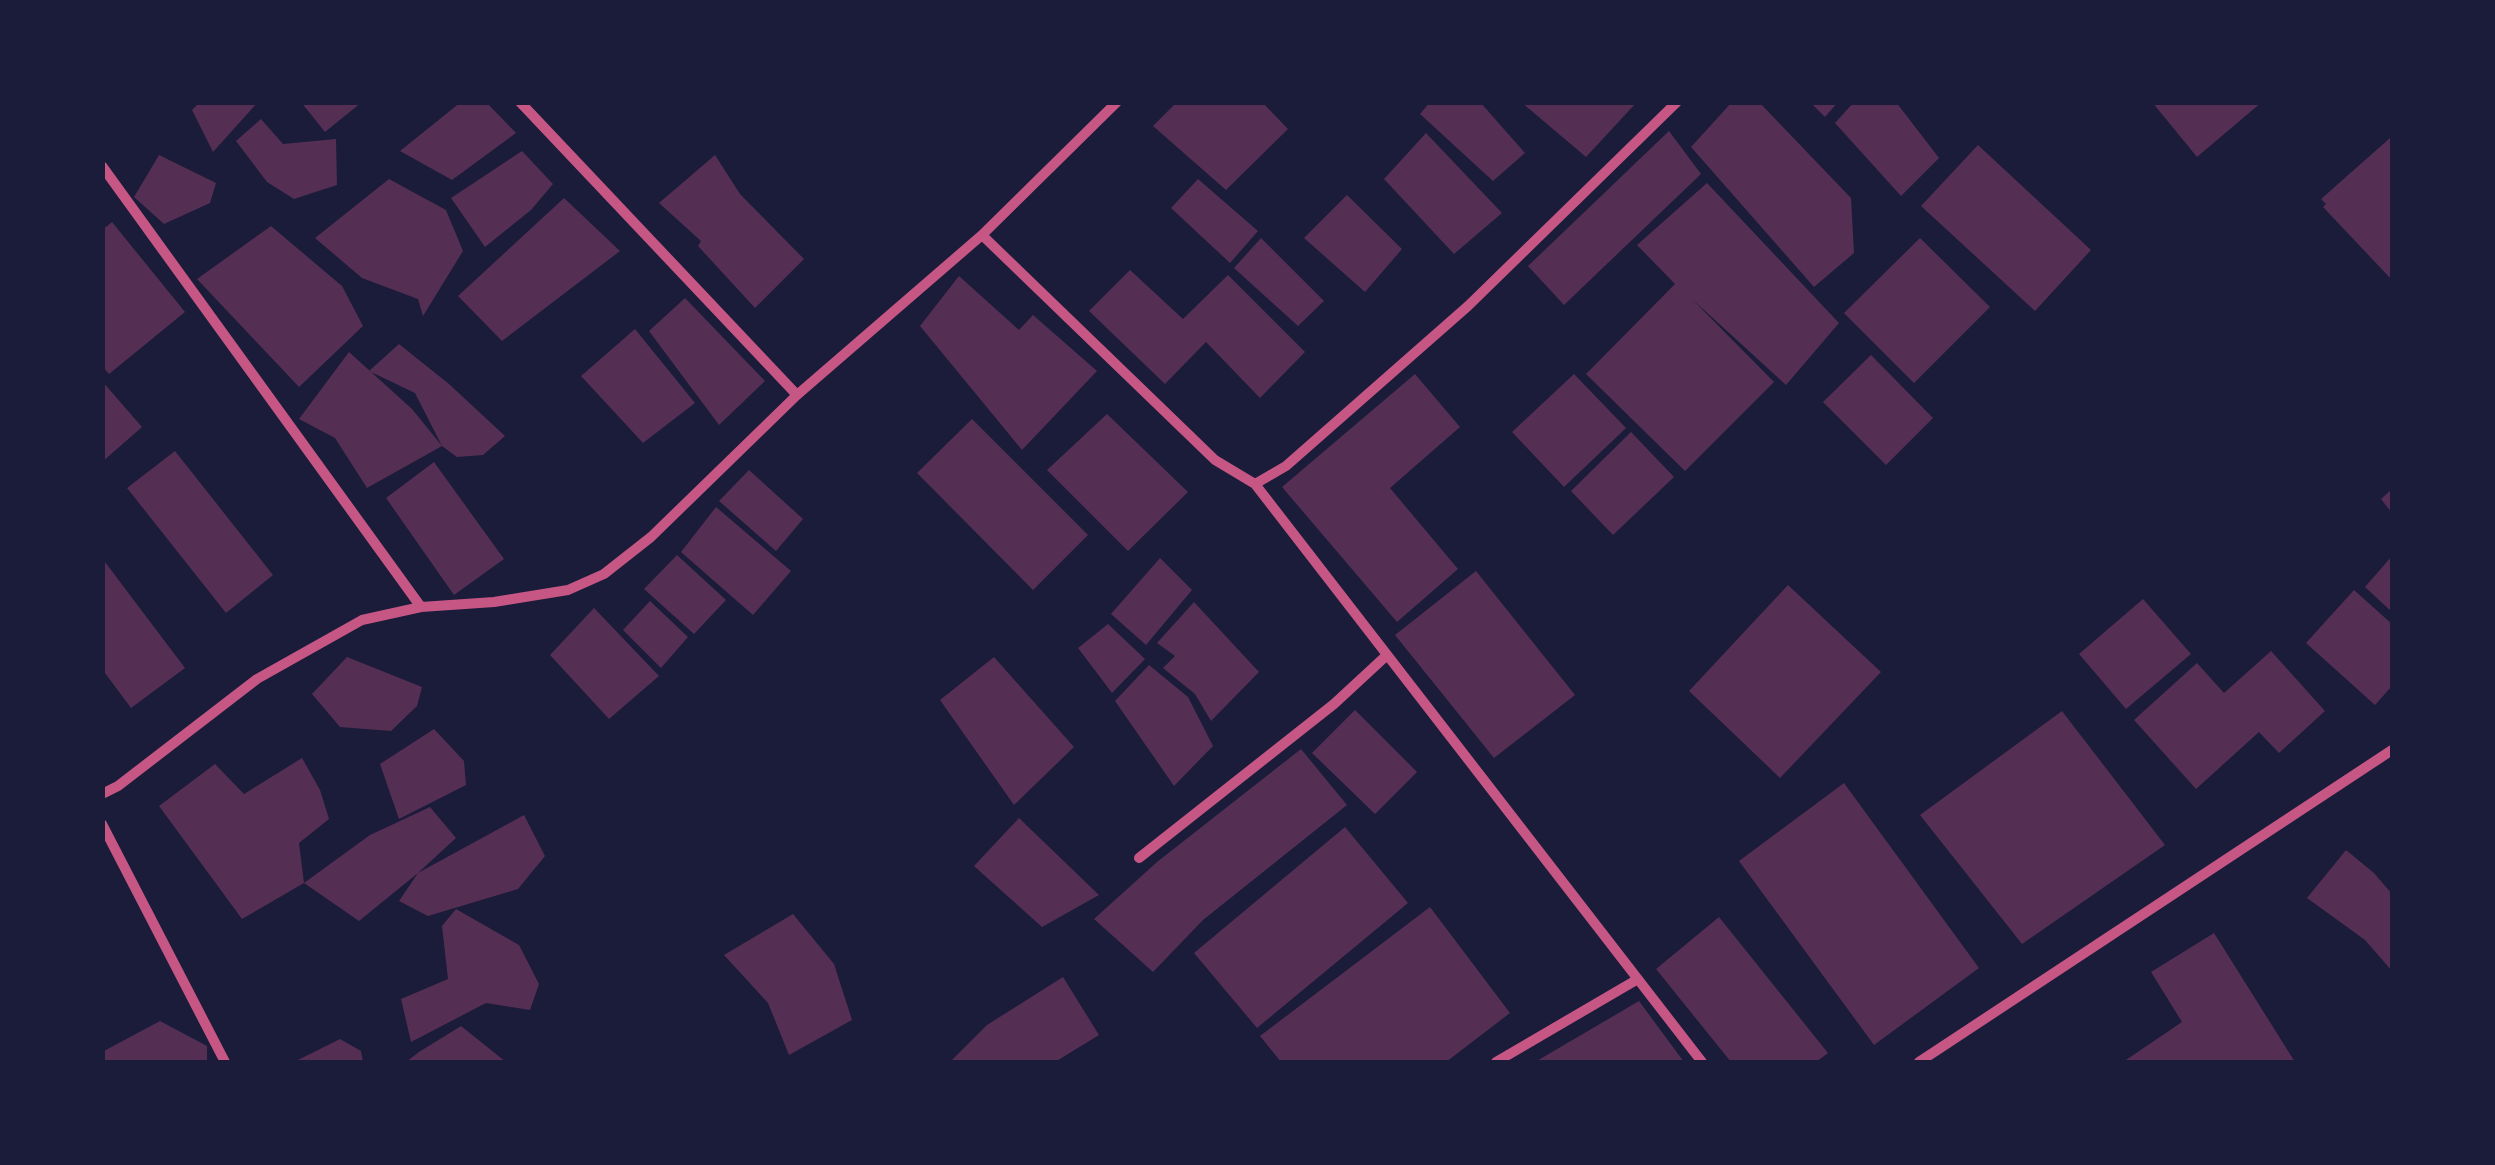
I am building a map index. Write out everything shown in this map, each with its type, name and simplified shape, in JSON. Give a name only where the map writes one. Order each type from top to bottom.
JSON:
[{"type":"street","points":[[520,102],[798,395]]},
{"type":"street","points":[[102,794],[118,786],[257,679],[362,620],[421,607],[494,602],[568,590],[604,574],[651,537],[798,395],[982,235],[1117,102]]},
{"type":"street","points":[[1255,484],[1286,466],[1468,306],[1677,102]]},
{"type":"street","points":[[102,166],[421,607]]},
{"type":"street","points":[[982,235],[1215,460],[1255,484],[1702,1062]]},
{"type":"street","points":[[1139,858],[1334,704],[1387,655]]},
{"type":"street","points":[[1919,1062],[2392,750]]},
{"type":"street","points":[[102,824],[225,1062]]},
{"type":"street","points":[[1496,1062],[1638,979]]},
{"type":"building","points":[[200,102],[258,102],[213,152],[192,110]]},
{"type":"building","points":[[301,102],[362,102],[325,132]]},
{"type":"building","points":[[461,102],[486,102],[516,133],[452,180],[400,151]]},
{"type":"building","points":[[1177,102],[1262,102],[1288,129],[1226,190],[1153,126]]},
{"type":"building","points":[[1430,102],[1480,102],[1525,153],[1493,181],[1420,114]]},
{"type":"building","points":[[1521,102],[1637,102],[1586,157]]},
{"type":"building","points":[[1732,102],[1759,102],[1851,198],[1854,253],[1814,287],[1691,147]]},
{"type":"building","points":[[1810,102],[1838,102],[1825,117]]},
{"type":"building","points":[[1854,102],[1896,102],[1939,158],[1901,196],[1835,123]]},
{"type":"building","points":[[2152,102],[2262,102],[2197,157]]},
{"type":"building","points":[[261,119],[283,144],[336,139],[337,185],[294,199],[267,182],[236,141]]},
{"type":"building","points":[[1669,131],[1701,174],[1564,305],[1528,266]]},
{"type":"building","points":[[1426,133],[1502,213],[1454,254],[1384,179]]},
{"type":"building","points":[[2390,138],[2392,280],[2323,207],[2326,204],[2321,199]]},
{"type":"building","points":[[1978,145],[2091,250],[2035,311],[1921,206]]},
{"type":"building","points":[[522,151],[553,184],[531,210],[485,247],[451,198]]},
{"type":"building","points":[[159,155],[216,183],[210,203],[164,224],[134,197]]},
{"type":"building","points":[[715,155],[740,194],[804,259],[755,308],[698,246],[701,241],[659,203]]},
{"type":"building","points":[[389,179],[446,210],[463,251],[423,316],[418,299],[362,278],[315,238]]},
{"type":"building","points":[[1198,179],[1258,231],[1230,263],[1171,208]]},
{"type":"building","points":[[1707,183],[1839,323],[1786,385],[1692,299],[1774,382],[1685,471],[1586,374],[1675,284],[1637,245]]},
{"type":"building","points":[[1347,195],[1402,249],[1365,292],[1304,238]]},
{"type":"building","points":[[564,198],[620,251],[502,341],[458,296]]},
{"type":"building","points":[[112,222],[185,312],[109,374],[102,366],[102,230]]},
{"type":"building","points":[[271,226],[342,286],[363,326],[299,387],[197,279]]},
{"type":"building","points":[[1261,238],[1324,301],[1298,326],[1234,268]]},
{"type":"building","points":[[1920,238],[1990,307],[1914,383],[1844,313]]},
{"type":"building","points":[[1130,270],[1183,319],[1228,275],[1305,352],[1260,398],[1206,342],[1165,384],[1089,311]]},
{"type":"building","points":[[959,276],[1019,330],[1033,315],[1097,371],[1022,450],[920,326]]},
{"type":"building","points":[[685,298],[765,381],[719,425],[649,331]]},
{"type":"building","points":[[635,329],[695,403],[643,443],[581,376]]},
{"type":"building","points":[[399,344],[505,436],[483,455],[457,457],[442,446],[415,393],[369,371]]},
{"type":"building","points":[[349,352],[412,409],[442,446],[367,488],[335,438],[299,419]]},
{"type":"building","points":[[1871,355],[1933,418],[1886,465],[1823,402]]},
{"type":"building","points":[[1415,374],[1460,427],[1390,488],[1458,569],[1397,622],[1282,487]]},
{"type":"building","points":[[1574,374],[1626,428],[1564,487],[1512,432]]},
{"type":"building","points":[[102,381],[142,427],[102,462]]},
{"type":"building","points":[[1107,414],[1188,492],[1128,551],[1047,470]]},
{"type":"building","points":[[972,419],[1088,535],[1033,590],[917,473]]},
{"type":"building","points":[[1631,432],[1674,477],[1613,535],[1571,491]]},
{"type":"building","points":[[175,451],[273,575],[226,613],[127,488]]},
{"type":"building","points":[[434,462],[504,559],[454,595],[386,498]]},
{"type":"building","points":[[749,470],[803,519],[776,551],[719,501]]},
{"type":"building","points":[[2392,489],[2392,513],[2381,499]]},
{"type":"building","points":[[716,507],[791,571],[753,615],[681,552]]},
{"type":"building","points":[[677,555],[726,600],[694,634],[644,589]]},
{"type":"building","points":[[2392,556],[2392,612],[2365,587]]},
{"type":"building","points":[[102,558],[185,668],[131,708],[102,669]]},
{"type":"building","points":[[1160,558],[1192,590],[1146,645],[1111,614]]},
{"type":"building","points":[[1476,571],[1575,695],[1494,758],[1395,635]]},
{"type":"building","points":[[1788,585],[1881,672],[1780,778],[1689,691]]},
{"type":"building","points":[[2354,590],[2392,624],[2392,686],[2375,705],[2306,643]]},
{"type":"building","points":[[2143,599],[2191,654],[2126,709],[2079,654]]},
{"type":"building","points":[[650,601],[688,637],[661,668],[623,630]]},
{"type":"building","points":[[1194,602],[1259,672],[1211,721],[1195,694],[1163,668],[1175,656],[1157,643]]},
{"type":"building","points":[[594,608],[659,676],[609,719],[550,655]]},
{"type":"building","points":[[1108,624],[1145,659],[1112,693],[1078,648]]},
{"type":"building","points":[[2271,651],[2325,711],[2279,753],[2259,732],[2196,789],[2134,720],[2197,663],[2224,693]]},
{"type":"building","points":[[347,657],[422,687],[417,706],[391,731],[340,727],[312,694]]},
{"type":"building","points":[[994,657],[1074,747],[1014,805],[940,700]]},
{"type":"building","points":[[1149,665],[1188,697],[1213,746],[1174,786],[1115,701]]},
{"type":"building","points":[[1355,710],[1417,772],[1375,814],[1312,753]]},
{"type":"building","points":[[2062,711],[2165,845],[2022,944],[1920,815]]},
{"type":"building","points":[[434,729],[464,761],[466,785],[399,819],[380,764]]},
{"type":"building","points":[[1301,749],[1347,805],[1203,920],[1153,972],[1094,919],[1157,862]]},
{"type":"building","points":[[302,758],[320,790],[329,819],[299,843],[304,883],[242,919],[159,806],[215,764],[244,794]]},
{"type":"building","points":[[1844,783],[1979,968],[1874,1045],[1739,861]]},
{"type":"building","points":[[430,807],[456,838],[359,921],[304,883],[370,835]]},
{"type":"building","points":[[524,815],[545,856],[518,889],[428,916],[399,901],[418,873]]},
{"type":"building","points":[[1019,818],[1099,895],[1042,927],[974,866]]},
{"type":"building","points":[[1345,827],[1408,903],[1257,1028],[1194,953]]},
{"type":"building","points":[[2346,850],[2392,894],[2392,971],[2365,940],[2307,898]]},
{"type":"building","points":[[1430,907],[1510,1013],[1446,1062],[1281,1062],[1260,1036]]},
{"type":"building","points":[[456,909],[519,945],[539,984],[530,1010],[486,1003],[411,1042],[401,999],[448,979],[442,926]]},
{"type":"building","points":[[793,914],[834,964],[852,1020],[789,1055],[768,1003],[724,955]]},
{"type":"building","points":[[1719,917],[1828,1053],[1816,1062],[1731,1062],[1656,969]]},
{"type":"building","points":[[2214,933],[2295,1062],[2123,1062],[2182,1022],[2151,972]]},
{"type":"building","points":[[1063,977],[1099,1035],[1055,1062],[950,1062],[987,1025]]},
{"type":"building","points":[[1639,1001],[1684,1062],[1535,1062]]},
{"type":"building","points":[[160,1021],[207,1046],[207,1062],[102,1062],[102,1052]]},
{"type":"building","points":[[461,1026],[506,1062],[406,1062],[419,1052]]},
{"type":"building","points":[[340,1039],[361,1051],[363,1062],[294,1062]]}]
